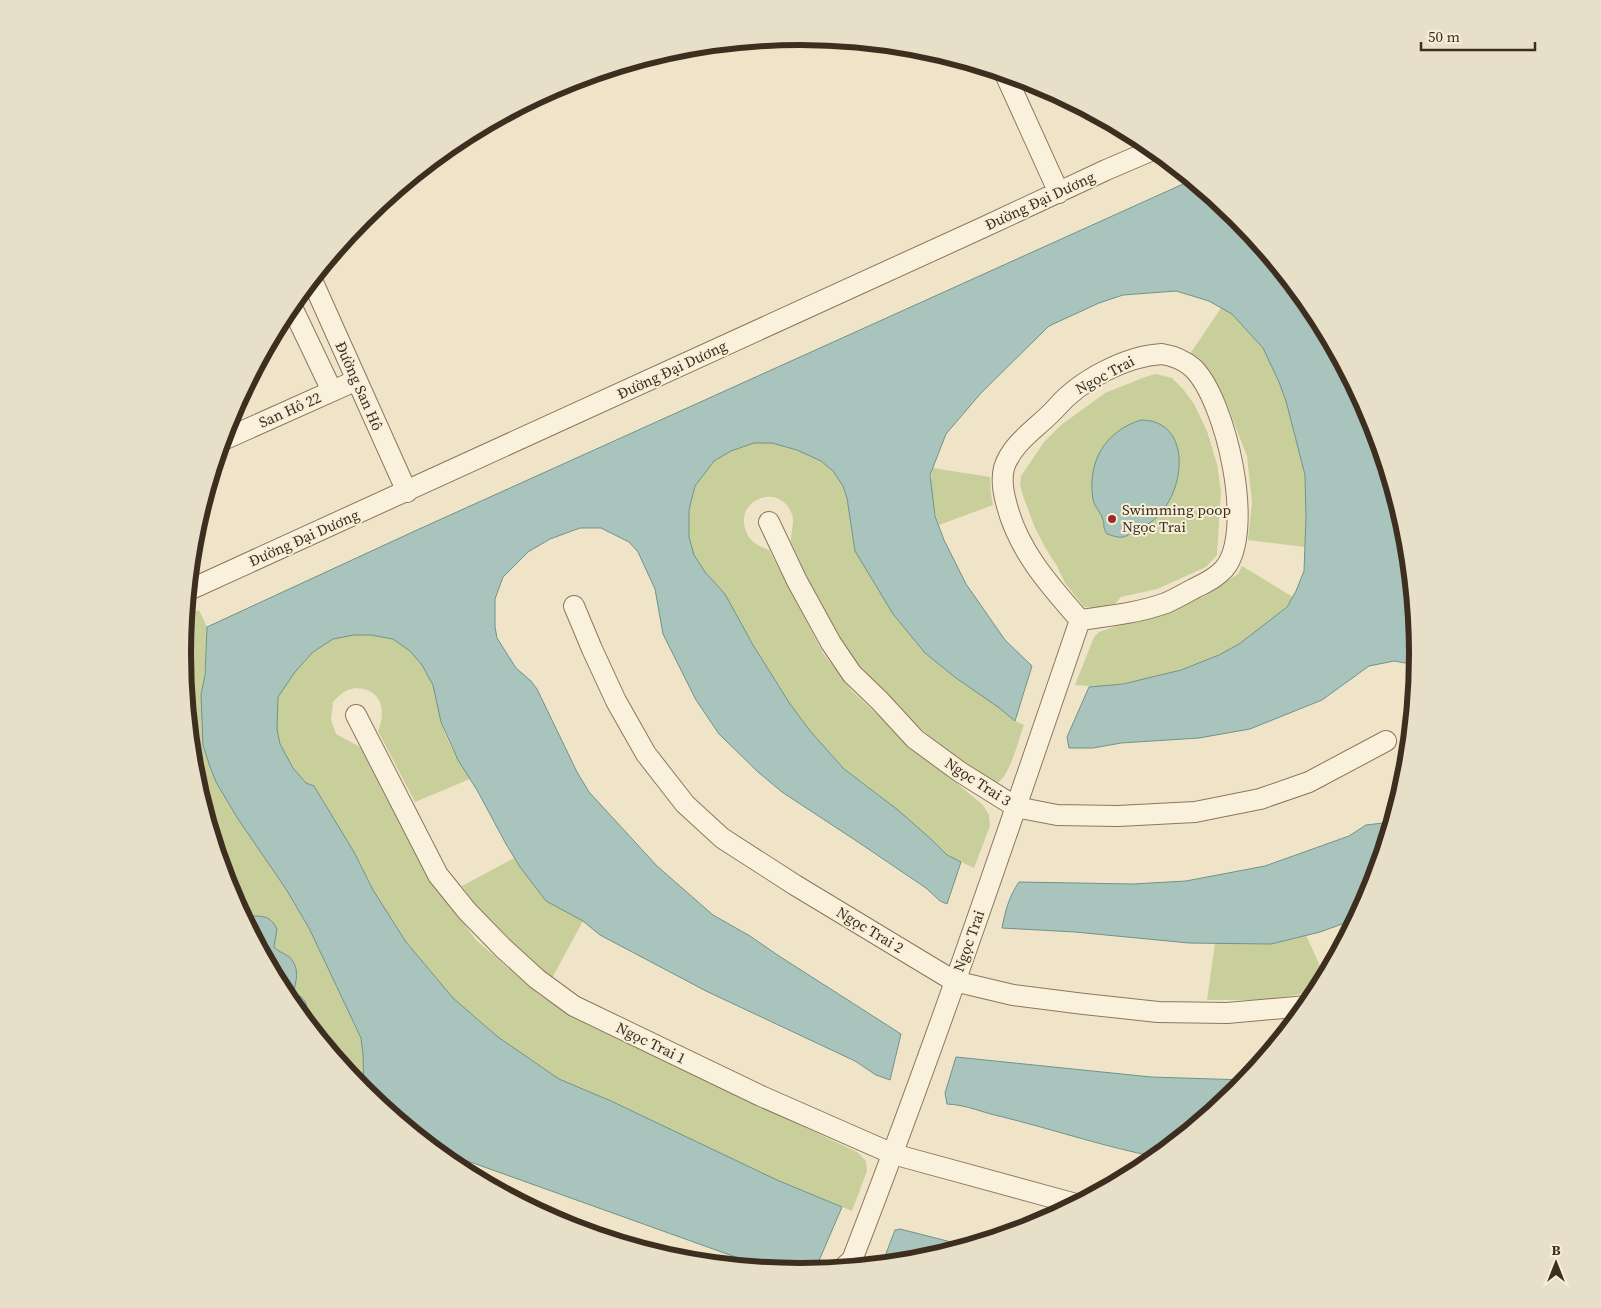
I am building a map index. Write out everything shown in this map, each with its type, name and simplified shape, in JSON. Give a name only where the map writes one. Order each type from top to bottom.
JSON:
[{"type":"street","points":[[1008,82],[1059,193]]},
{"type":"street","name":"Đường Đại Dương","points":[[196,587],[1146,153]]},
{"type":"street","name":"Đường San Hô","points":[[315,286],[407,492]]},
{"type":"street","points":[[294,316],[332,391]]},
{"type":"street","name":"Ngọc Trai","points":[[1162,354],[1179,358],[1192,367],[1204,381],[1216,407],[1227,442],[1235,482],[1238,517],[1236,542],[1232,557],[1224,570],[1208,582],[1167,602],[1122,614],[1080,620],[1052,589],[1020,541],[1011,521],[1004,491],[1002,480],[1004,467],[1026,436],[1076,388],[1103,373],[1137,358],[1162,354]]},
{"type":"street","name":"San Hô 22","points":[[232,436],[357,380]]},
{"type":"street","name":"Ngọc Trai 3","points":[[769,522],[797,581],[831,643],[852,674],[915,739],[960,772],[1016,807],[1057,815],[1118,816],[1195,812],[1260,798],[1309,782],[1386,741]]},
{"type":"street","name":"Ngọc Trai 2","points":[[574,606],[616,702],[646,754],[685,804],[722,838],[795,885],[954,981],[1013,995],[1158,1012],[1227,1013],[1297,1007]]},
{"type":"street","name":"Ngọc Trai","points":[[852,1261],[893,1154],[1080,620]]},
{"type":"street","name":"Ngọc Trai 1","points":[[356,714],[438,875],[473,917],[504,948],[537,979],[574,1006],[760,1096],[893,1154],[1067,1201]]},
{"type":"green space","points":[[1221,308],[1232,313],[1263,348],[1286,401],[1305,475],[1305,547],[1248,540],[1252,502],[1247,456],[1222,393],[1199,360],[1190,354]]},
{"type":"green space","points":[[1156,374],[1172,378],[1183,389],[1194,404],[1207,431],[1217,464],[1221,492],[1217,555],[1206,567],[1157,589],[1121,597],[1115,604],[1106,607],[1084,607],[1065,583],[1035,528],[1020,485],[1021,476],[1044,442],[1061,425],[1105,393]]},
{"type":"green space","points":[[754,443],[772,443],[797,450],[821,461],[833,471],[843,486],[847,498],[855,551],[893,614],[925,653],[1015,721],[1024,725],[1005,775],[995,784],[988,784],[907,717],[870,680],[853,659],[825,615],[791,542],[792,516],[785,503],[777,498],[768,497],[752,503],[746,511],[744,520],[747,535],[755,543],[769,550],[823,653],[852,691],[907,742],[983,805],[989,815],[990,826],[974,868],[947,855],[870,788],[844,769],[811,732],[790,704],[753,645],[725,594],[705,572],[694,555],[689,537],[689,510],[695,486],[714,461],[731,451]]},
{"type":"green space","points":[[933,468],[990,477],[993,505],[939,525],[932,497],[931,481]]},
{"type":"green space","points":[[1242,566],[1293,597],[1281,612],[1239,644],[1204,661],[1159,676],[1113,685],[1075,685],[1094,637],[1099,632],[1203,597],[1238,574]]},
{"type":"green space","points":[[199,610],[207,627],[204,679],[217,782],[238,819],[286,889],[309,928],[361,1038],[364,1078],[317,1025],[273,959],[254,923],[224,850],[212,812],[203,773],[197,733],[191,654],[193,612]]},
{"type":"green space","points":[[354,635],[383,637],[399,642],[417,659],[434,687],[443,729],[470,779],[415,802],[378,731],[382,712],[376,695],[362,689],[346,691],[333,702],[331,720],[336,734],[362,748],[431,876],[475,939],[539,995],[586,1024],[857,1152],[866,1161],[867,1171],[852,1211],[777,1180],[611,1101],[559,1079],[498,1037],[453,998],[406,942],[373,890],[354,852],[314,786],[306,783],[293,768],[280,744],[277,729],[278,697],[295,672],[313,652],[333,639]]},
{"type":"green space","points":[[514,858],[546,901],[583,921],[552,978],[487,920],[462,886]]},
{"type":"green space","points":[[1306,935],[1321,969],[1306,993],[1265,1000],[1207,1000],[1215,943],[1271,944]]},
{"type":"water","points":[[1186,183],[1231,223],[1284,283],[1328,350],[1347,385],[1377,458],[1389,496],[1398,535],[1408,614],[1410,664],[1394,661],[1369,666],[1322,700],[1250,729],[1199,738],[1121,743],[1093,748],[1069,748],[1067,737],[1089,687],[1123,684],[1181,670],[1219,655],[1239,644],[1287,607],[1304,571],[1305,475],[1286,401],[1279,382],[1263,348],[1232,314],[1209,301],[1176,291],[1123,295],[1099,303],[1049,326],[981,393],[946,434],[930,475],[935,516],[944,540],[966,584],[1005,640],[1032,666],[1015,721],[925,653],[893,614],[855,551],[847,498],[843,486],[833,471],[821,461],[797,450],[772,443],[754,443],[731,451],[714,461],[695,486],[689,510],[689,537],[694,555],[705,572],[725,594],[753,645],[790,704],[811,732],[844,769],[898,810],[947,855],[961,862],[947,904],[782,792],[758,772],[719,734],[696,700],[663,634],[655,589],[638,552],[629,542],[601,528],[580,528],[550,539],[528,552],[503,577],[495,599],[497,638],[516,668],[537,689],[577,772],[589,792],[657,866],[713,915],[750,936],[901,1034],[890,1080],[876,1075],[855,1061],[706,991],[600,935],[583,921],[546,901],[520,867],[458,760],[441,722],[433,685],[422,665],[410,651],[393,639],[371,635],[354,635],[333,639],[313,652],[295,672],[278,697],[277,729],[280,744],[293,768],[306,783],[314,786],[354,852],[373,890],[406,942],[453,998],[498,1037],[559,1079],[611,1101],[777,1180],[842,1207],[818,1263],[745,1260],[459,1158],[399,1112],[364,1078],[361,1038],[309,928],[286,889],[238,819],[216,782],[203,745],[201,695],[205,675],[207,627],[417,530]]},
{"type":"water","points":[[1141,420],[1160,424],[1173,436],[1178,452],[1179,472],[1174,491],[1164,509],[1150,523],[1133,530],[1127,536],[1118,537],[1107,534],[1102,517],[1094,502],[1093,473],[1101,450],[1108,440],[1128,425]]},
{"type":"water","points":[[1386,823],[1363,887],[1347,922],[1320,932],[1271,944],[1189,943],[1075,932],[1002,928],[1008,904],[1019,882],[1133,884],[1186,881],[1265,866],[1349,836],[1366,825]]},
{"type":"water","points":[[262,916],[268,918],[277,929],[274,947],[292,960],[296,969],[293,991],[273,959],[251,917]]},
{"type":"water","points":[[296,994],[303,999],[306,1009]]},
{"type":"water","points":[[956,1057],[1151,1077],[1236,1080],[1202,1112],[1146,1155],[969,1107],[947,1104],[945,1093]]},
{"type":"water","points":[[900,1229],[954,1243],[885,1257],[895,1230]]},
{"type":"place","name":"Swimming poop Ngọc Trai","points":[[1112,519]]}]
